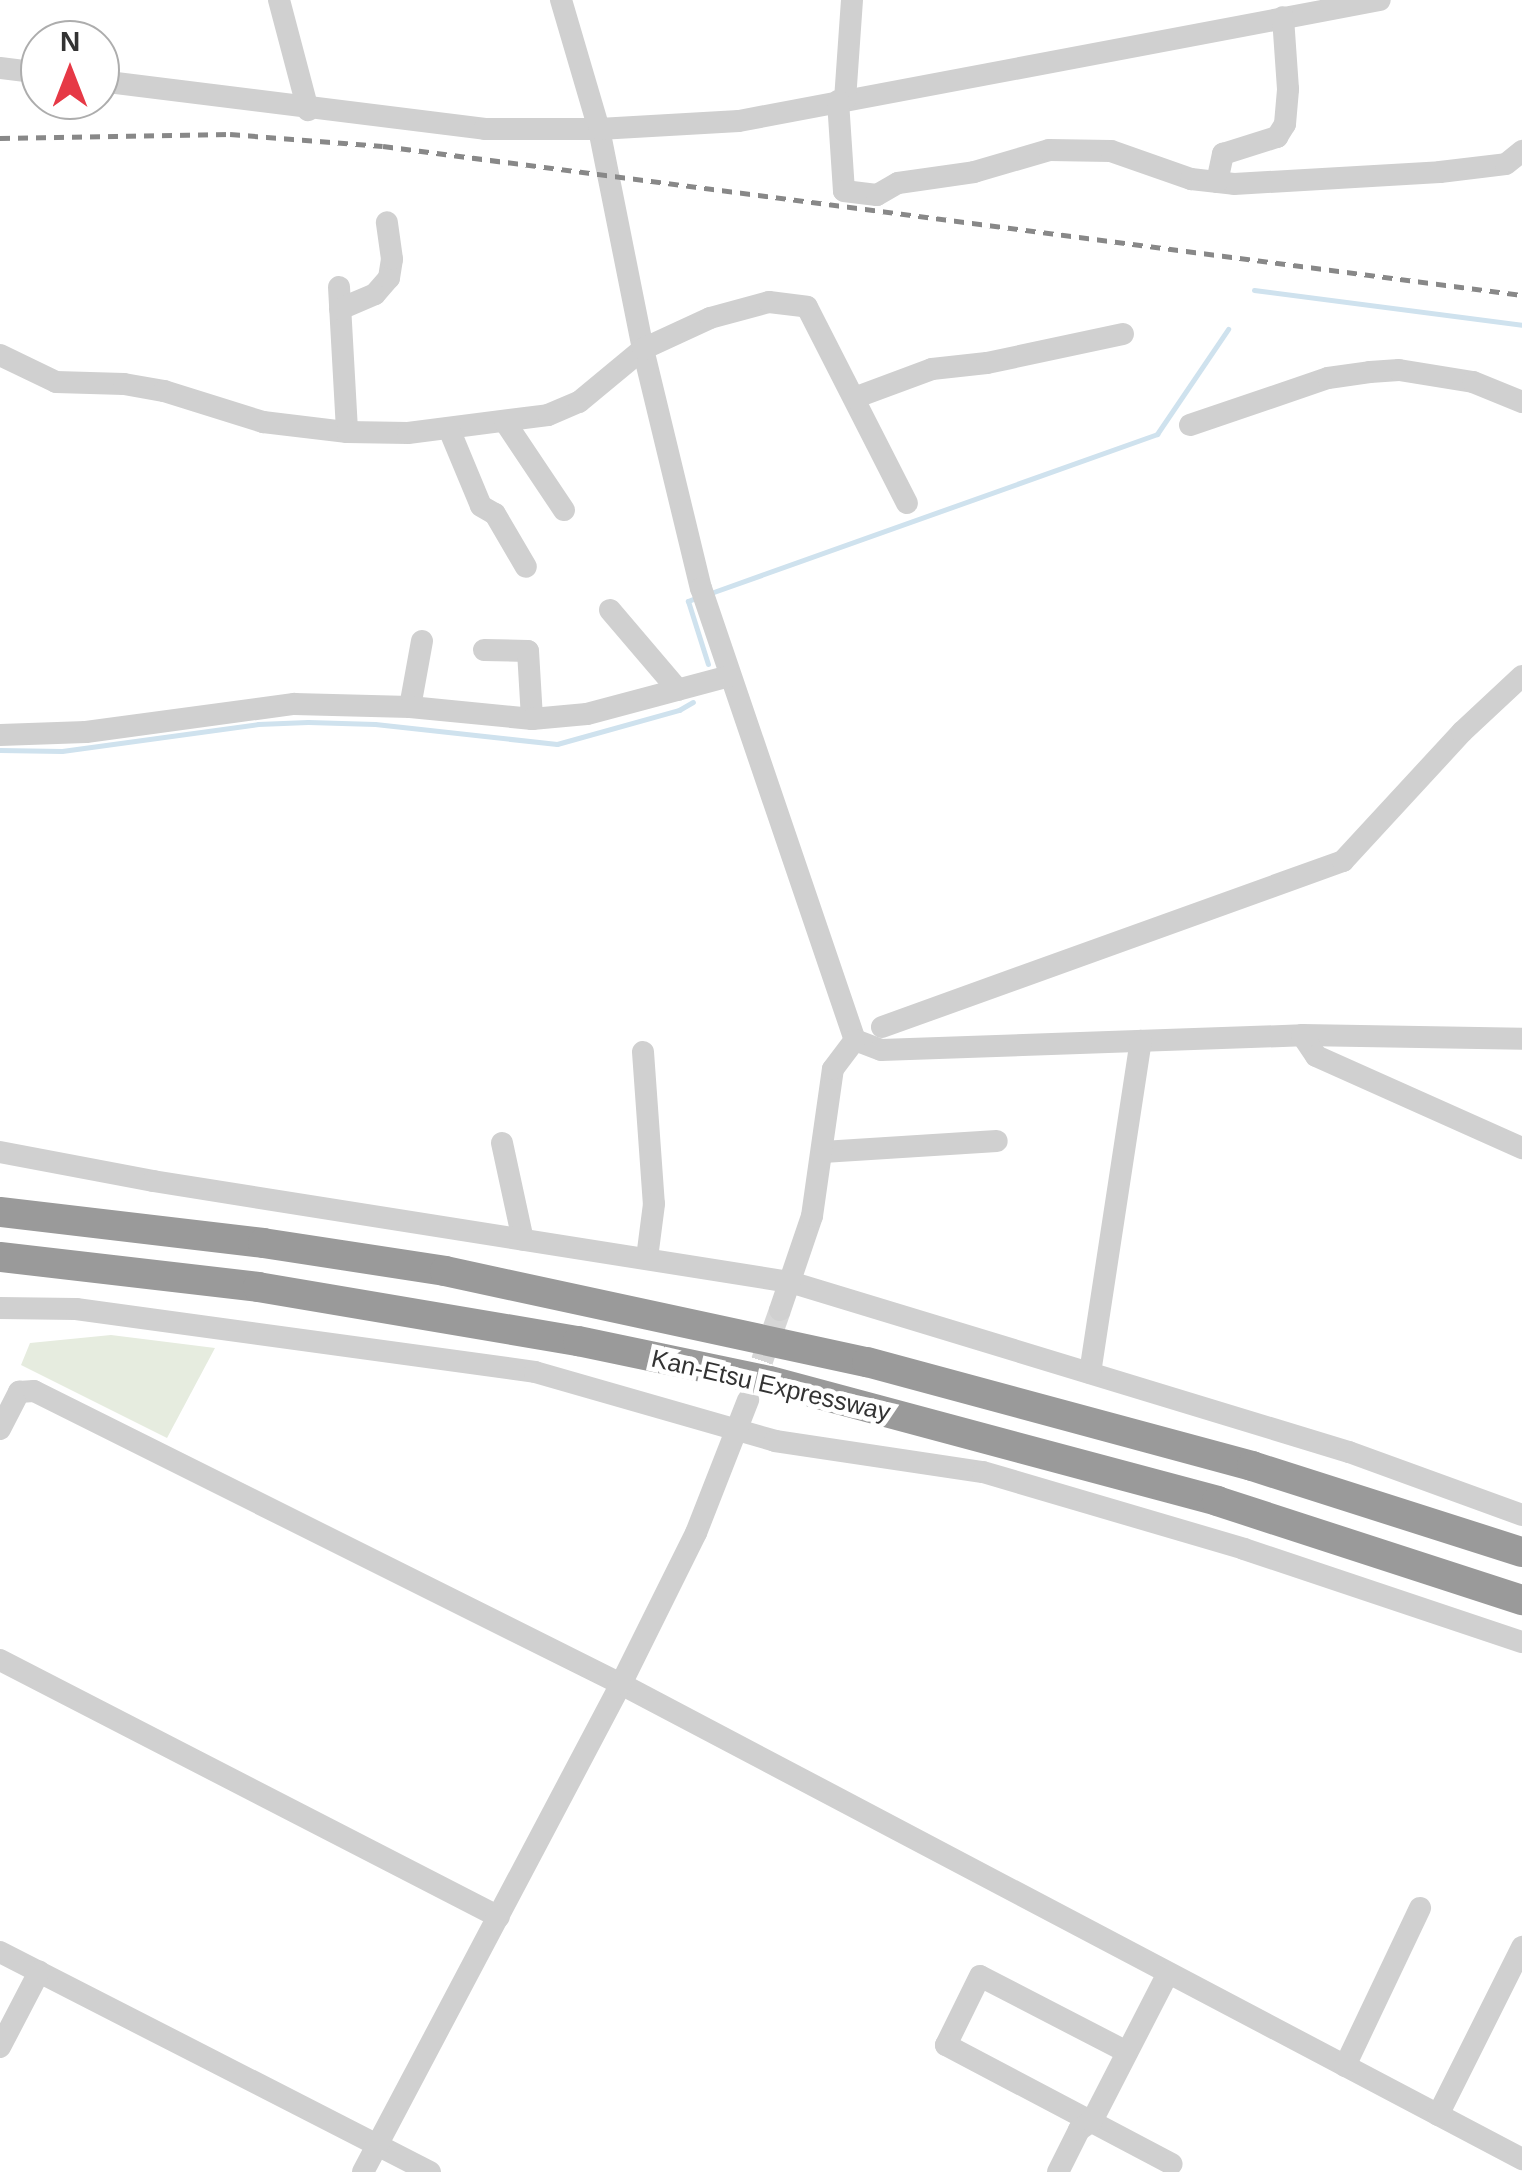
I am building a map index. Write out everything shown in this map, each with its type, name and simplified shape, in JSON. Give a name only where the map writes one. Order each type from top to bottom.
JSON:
[{"type":"highway","name":"Kan-Etsu Expressway","points":[[0,1212],[263,1243],[445,1271],[867,1362],[1252,1466],[1522,1552]]},
{"type":"highway","name":"Kan-Etsu Expressway","points":[[0,1257],[258,1286],[578,1341],[770,1381],[1217,1500],[1522,1600]]},
{"type":"street","points":[[279,0],[308,110]]},
{"type":"street","points":[[560,0],[599,129],[643,349],[703,595],[855,1040]]},
{"type":"street","points":[[852,0],[841,100],[844,191],[877,195],[898,183],[974,172],[1049,150],[1111,151],[1190,179],[1217,182],[1440,172],[1506,164],[1522,151]]},
{"type":"street","points":[[120,84],[486,129],[599,129],[739,121],[1282,17],[1315,6],[1380,0]]},
{"type":"street","points":[[1217,182],[1223,154],[1277,137],[1284,124],[1288,89],[1282,17]]},
{"type":"street","points":[[347,432],[339,298],[375,294],[389,278],[392,259],[387,222]]},
{"type":"street","points":[[0,356],[56,382],[164,390],[263,422],[347,432],[450,429],[548,415],[578,402],[643,349],[710,318],[769,302],[807,307],[907,502]]},
{"type":"street","points":[[854,398],[932,369],[987,362],[1122,334]]},
{"type":"street","points":[[1190,425],[1328,378],[1370,372],[1399,370],[1473,382],[1522,402]]},
{"type":"street","points":[[505,422],[564,510]]},
{"type":"street","points":[[450,429],[481,506],[495,514],[526,567]]},
{"type":"street","points":[[610,610],[678,690]]},
{"type":"street","points":[[410,707],[422,641]]},
{"type":"street","points":[[484,650],[528,650],[532,719]]},
{"type":"street","points":[[0,735],[86,732],[294,704],[410,707],[532,719],[587,714],[730,676]]},
{"type":"street","points":[[882,1027],[1343,861],[1462,732],[1522,676]]},
{"type":"street","points":[[855,1040],[881,1050],[1302,1035],[1522,1039]]},
{"type":"street","points":[[1302,1035],[1316,1056],[1522,1148]]},
{"type":"street","points":[[780,1310],[812,1216],[833,1070],[855,1040]]},
{"type":"street","points":[[1090,1373],[1141,1042]]},
{"type":"street","points":[[643,1052],[654,1204],[647,1258]]},
{"type":"street","points":[[823,1152],[997,1141]]},
{"type":"street","points":[[502,1143],[523,1240]]},
{"type":"street","points":[[0,1152],[790,1282],[1350,1452],[1522,1515]]},
{"type":"street","points":[[0,1308],[76,1309],[535,1372],[737,1432],[983,1472],[1244,1550],[1522,1642]]},
{"type":"street","points":[[0,1429],[19,1392],[34,1391],[621,1684],[1522,2159]]},
{"type":"street","points":[[363,2172],[621,1684],[696,1533],[748,1400]]},
{"type":"street","points":[[0,1660],[499,1917]]},
{"type":"street","points":[[1345,2066],[1420,1908]]},
{"type":"street","points":[[1438,2115],[1522,1947]]},
{"type":"street","points":[[0,1952],[430,2172]]},
{"type":"street","points":[[0,2047],[39,1972]]},
{"type":"street","points":[[1058,2172],[1080,2130],[1092,2121],[1168,1972]]},
{"type":"street","points":[[1127,2052],[980,1976],[946,2045],[1172,2164]]},
{"type":"shaded area","points":[[111,1335],[215,1348],[167,1438],[21,1365],[30,1343]]},
{"type":"waterway","points":[[1254,290],[1522,325]]},
{"type":"waterway","points":[[708,594],[1157,434],[1228,329]]},
{"type":"waterway","points":[[698,597],[688,601],[708,664]]},
{"type":"waterway","points":[[0,750],[62,751],[258,724],[308,722],[375,724],[557,744],[679,710],[693,702]]},
{"type":"tunnel","points":[[751,1392],[780,1310]]},
{"type":"railway","points":[[0,138],[230,134],[383,146],[1522,295]]}]
